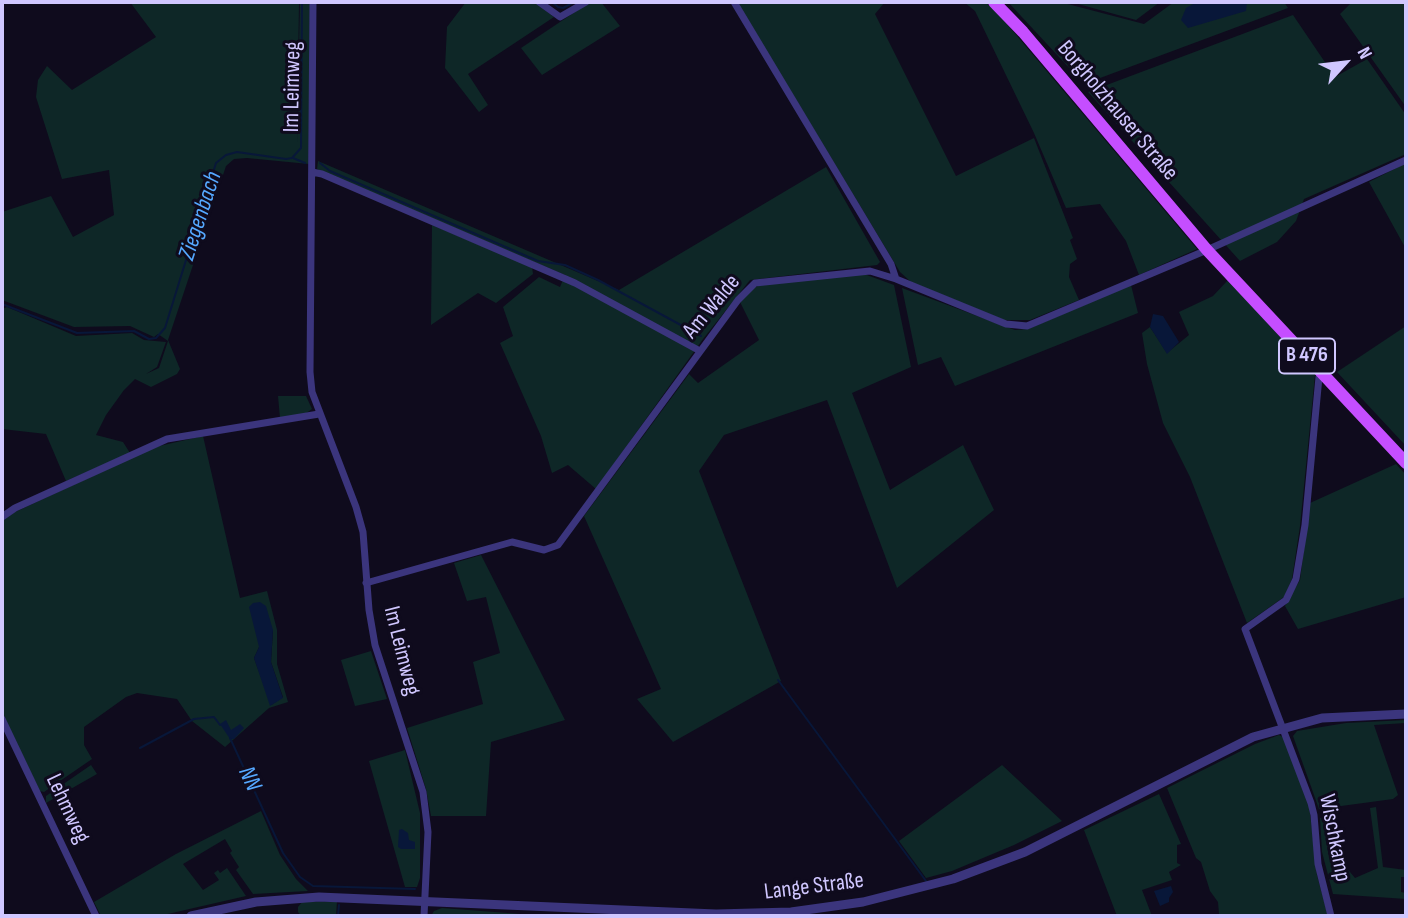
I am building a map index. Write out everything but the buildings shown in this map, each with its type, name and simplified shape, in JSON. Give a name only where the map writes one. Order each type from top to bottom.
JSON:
[{"type":"main road","name":"Borgholzhauser Straße","points":[[994,2],[1023,32],[1207,250],[1406,463]]},
{"type":"street","name":"Im Leimweg","points":[[313,2],[312,392],[356,506],[363,532],[366,583],[375,645],[423,792],[428,832],[424,916]]},
{"type":"street","points":[[539,2],[560,17],[586,2]]},
{"type":"street","points":[[734,2],[891,264],[896,279]]},
{"type":"street","points":[[1207,250],[1406,160]]},
{"type":"street","points":[[312,172],[575,283],[700,351]]},
{"type":"street","name":"Am Walde","points":[[366,583],[512,542],[544,551],[558,545],[738,300],[755,284],[870,271],[1006,324],[1027,326],[1207,250]]},
{"type":"street","name":"Wischkamp","points":[[1322,373],[1319,377],[1296,579],[1286,600],[1245,629],[1314,814],[1318,864],[1331,916]]},
{"type":"street","points":[[2,517],[167,439],[319,414]]},
{"type":"street","name":"Lange Straße","points":[[191,916],[246,904],[298,898],[425,900],[622,913],[763,913],[831,907],[894,896],[953,879],[1025,852],[1253,737],[1322,718],[1406,714]]},
{"type":"street","name":"Lehmweg","points":[[2,719],[96,916]]},
{"type":"green space","points":[[130,2],[299,2],[297,145],[300,2],[310,2],[309,164],[247,158],[234,159],[226,166],[168,340],[180,369],[177,374],[151,387],[135,379],[106,415],[96,435],[123,442],[130,453],[66,481],[46,434],[2,429],[2,309],[7,307],[76,336],[132,333],[144,340],[166,342],[157,367],[146,374],[159,368],[168,341],[158,334],[154,337],[130,326],[74,327],[2,300],[2,212],[51,196],[73,237],[114,215],[109,170],[62,179],[36,97],[38,80],[47,66],[72,90],[156,37]]},
{"type":"green space","points":[[466,2],[534,2],[554,17],[468,74],[488,105],[479,112],[445,68],[447,27]]},
{"type":"green space","points":[[590,2],[601,2],[620,26],[542,75],[521,48]]},
{"type":"green space","points":[[737,2],[885,2],[875,14],[956,176],[1034,138],[1073,238],[1070,240],[1077,259],[1070,264],[1069,277],[1079,300],[1030,320],[1004,320],[911,282],[900,272]]},
{"type":"green space","points":[[964,2],[985,2],[996,11],[1197,249],[1139,275],[1126,241],[1100,204],[1066,208],[1034,133],[975,11]]},
{"type":"green space","points":[[1008,2],[1060,2],[1144,24],[1174,2],[1284,2],[1288,8],[1084,84]]},
{"type":"green space","points":[[1071,2],[1160,2],[1136,20]]},
{"type":"green space","points":[[1352,2],[1406,2],[1406,107],[1340,14]]},
{"type":"green space","points":[[1293,15],[1335,77],[1367,59],[1406,115],[1406,154],[1304,199],[1296,221],[1277,242],[1240,261],[1088,92]]},
{"type":"green space","points":[[318,161],[619,290],[826,167],[880,262],[877,265],[750,280],[703,339],[596,489],[568,465],[552,473],[541,436],[500,343],[513,336],[503,307],[539,277],[560,287],[565,275],[317,169]]},
{"type":"green space","points":[[1406,163],[1406,249],[1369,182]]},
{"type":"green space","points":[[432,225],[532,267],[533,274],[496,303],[478,293],[431,325]]},
{"type":"green space","points":[[864,274],[894,285],[911,367],[852,393],[890,490],[963,445],[994,510],[897,588],[827,400],[724,435],[699,471],[781,681],[673,742],[637,699],[661,689],[584,516],[689,374],[698,383],[759,340],[740,302],[751,289],[763,284]]},
{"type":"green space","points":[[1228,280],[1315,375],[1292,579],[1284,597],[1247,623],[1190,477],[1163,423],[1147,364],[1142,333],[1150,327],[1167,353],[1189,335],[1179,312],[1213,296]]},
{"type":"green space","points":[[1131,285],[1138,313],[955,386],[941,357],[918,365],[902,288],[1015,330],[1028,329]]},
{"type":"green space","points":[[1406,326],[1406,446],[1337,372]]},
{"type":"green space","points":[[278,396],[306,396],[312,409],[305,414],[280,418]]},
{"type":"green space","points":[[203,436],[240,598],[267,591],[277,630],[277,664],[288,702],[269,708],[225,747],[192,721],[177,699],[137,693],[126,697],[84,727],[84,745],[92,759],[44,792],[40,791],[2,713],[2,521],[15,512],[155,447]],"holes":[[[273,630],[271,662],[283,697],[271,705],[254,658]]]},
{"type":"green space","points":[[1396,464],[1406,475],[1406,597],[1298,629],[1285,606],[1300,580],[1310,503]]},
{"type":"green space","points":[[481,555],[565,720],[491,742],[486,816],[431,816],[426,789],[407,728],[483,704],[473,662],[500,653],[486,597],[467,601],[454,563]]},
{"type":"green space","points":[[371,651],[387,699],[355,706],[341,660]]},
{"type":"green space","points":[[1406,720],[1406,723],[1374,725],[1398,795],[1393,799],[1319,809],[1293,736],[1297,731],[1346,723]]},
{"type":"green space","points":[[1279,735],[1285,738],[1309,804],[1317,875],[1328,916],[1216,916],[1219,914],[1218,902],[1210,891],[1201,862],[1196,858],[1167,788],[1255,744]]},
{"type":"green space","points":[[405,750],[420,813],[420,878],[417,887],[405,887],[369,761]]},
{"type":"green space","points":[[91,765],[97,774],[46,803],[46,796]]},
{"type":"green space","points":[[1002,765],[1062,821],[952,871],[926,878],[899,841]]},
{"type":"green space","points":[[1159,794],[1181,844],[1177,845],[1177,863],[1181,865],[1169,872],[1172,880],[1142,890],[1152,916],[1117,916],[1084,830]]},
{"type":"green space","points":[[1376,807],[1383,867],[1406,870],[1406,877],[1401,877],[1401,892],[1406,893],[1406,899],[1333,894],[1322,852],[1320,818],[1324,818],[1329,847],[1355,878],[1378,868],[1370,808]]},
{"type":"green space","points":[[261,811],[280,855],[296,879],[308,891],[253,894],[236,870],[239,867],[225,839],[183,864],[203,890],[219,880],[214,873],[218,870],[220,873],[227,868],[246,896],[159,916],[101,916],[94,902],[176,854]]},
{"type":"green space","points":[[337,901],[336,916],[301,916],[298,912],[302,902]]},
{"type":"green space","points":[[442,908],[547,916],[431,916],[434,911]]},
{"type":"water","points":[[1197,2],[1247,2],[1246,11],[1188,28],[1181,20],[1186,8]]},
{"type":"water","points":[[1153,314],[1163,316],[1179,342],[1167,354],[1150,327]]},
{"type":"water","points":[[260,602],[266,606],[273,630],[271,662],[283,698],[270,706],[254,658],[259,647],[249,607]]},
{"type":"water","points":[[226,720],[231,730],[240,724],[244,728],[234,739],[230,739],[220,724]]},
{"type":"water","points":[[399,830],[408,833],[409,840],[415,842],[415,849],[398,847]]},
{"type":"water","points":[[1171,886],[1173,892],[1169,902],[1160,906],[1154,891]]},
{"type":"waterway","name":"Ziegenbach","points":[[2,304],[77,333],[134,331],[149,339],[156,338],[165,328],[216,163],[226,155],[237,152],[292,158],[301,148],[302,2]]},
{"type":"waterway","points":[[552,2],[563,8],[574,2]]},
{"type":"waterway","points":[[293,158],[305,163]]},
{"type":"waterway","points":[[320,163],[330,171],[538,261],[565,265],[701,336]]},
{"type":"waterway","points":[[778,680],[926,881]]},
{"type":"waterway","name":"NN","points":[[140,748],[194,719],[214,717],[220,725]]},
{"type":"waterway","name":"NN","points":[[230,738],[283,853],[300,877],[313,886],[415,889]]},
{"type":"waterway","points":[[338,916],[339,905]]}]
